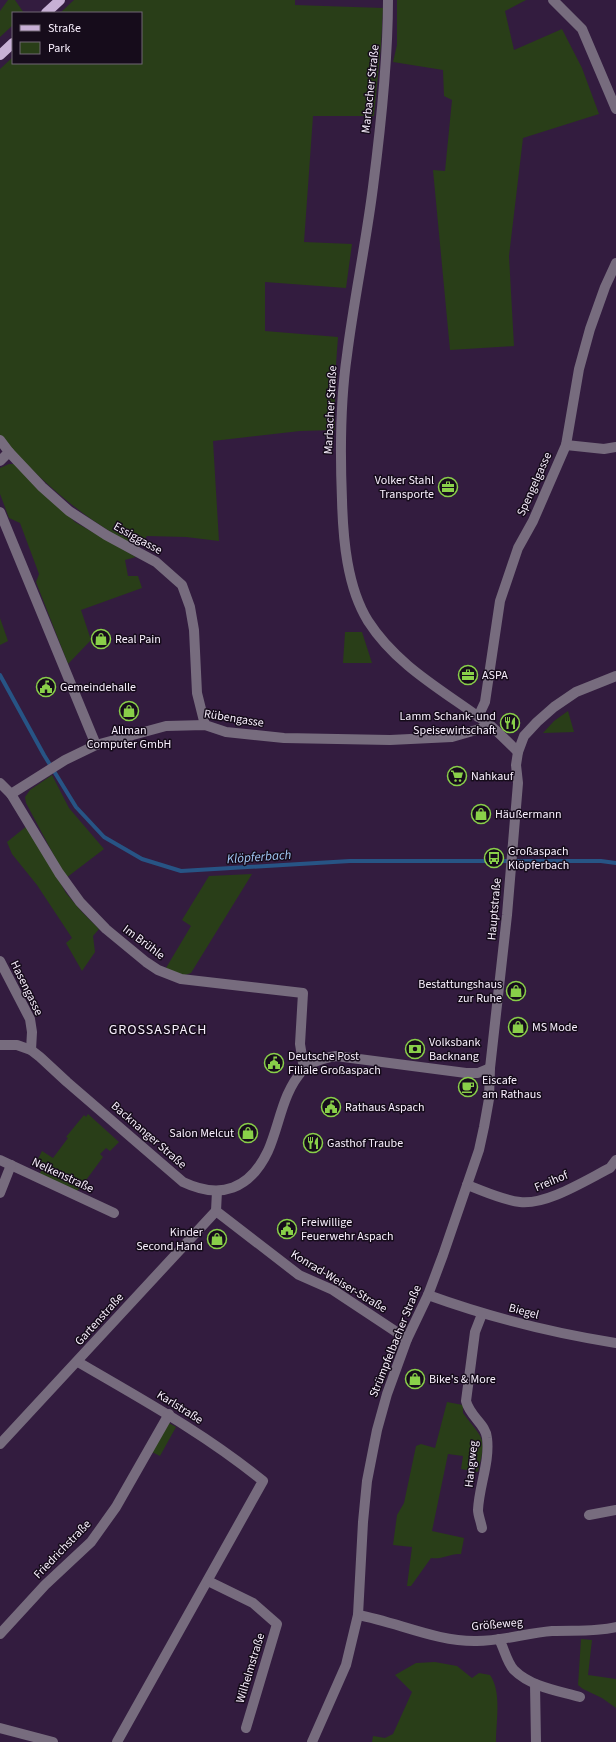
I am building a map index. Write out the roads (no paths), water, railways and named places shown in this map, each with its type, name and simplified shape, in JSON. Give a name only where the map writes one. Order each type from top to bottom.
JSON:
[{"type":"main road","points":[[47,12],[60,0]]},
{"type":"main road","points":[[0,55],[12,44]]},
{"type":"street","name":"Marbacher Straße","points":[[388,0],[388,46],[373,186],[347,357],[340,452],[342,532],[345,551],[360,606],[368,621],[386,644],[425,680],[478,716],[518,752]]},
{"type":"street","points":[[554,0],[582,29],[616,109]]},
{"type":"street","name":"Spengelgasse","points":[[478,716],[485,702],[498,613],[506,583],[518,548],[533,521],[566,445],[579,369],[590,329],[605,287],[616,263]]},
{"type":"street","name":"Essiggasse","points":[[0,440],[9,452],[42,487],[69,511],[106,535],[156,562],[182,585],[190,607],[194,630],[197,693],[206,725]]},
{"type":"street","points":[[566,445],[604,450],[616,447]]},
{"type":"street","points":[[0,461],[9,452]]},
{"type":"street","points":[[0,512],[96,745]]},
{"type":"street","name":"Hauptstraße","points":[[490,1068],[498,1008],[512,855],[518,783],[516,765],[518,752],[524,736],[536,722],[554,707],[576,692],[616,676]]},
{"type":"street","name":"Rübengasse","points":[[11,794],[65,760],[96,745],[166,726],[206,725],[226,732],[284,738],[390,740],[452,737],[490,726]]},
{"type":"street","points":[[0,783],[11,794]]},
{"type":"street","name":"Im Brühle","points":[[11,794],[59,873],[80,902],[106,929],[146,962],[158,970],[180,979],[303,993],[300,1044],[304,1069]]},
{"type":"street","name":"Hasengasse","points":[[0,961],[30,1019],[32,1032],[31,1050]]},
{"type":"street","name":"Backnanger Straße","points":[[0,1045],[17,1045],[31,1050],[40,1056],[67,1082],[183,1182],[217,1192]]},
{"type":"street","points":[[216,1211],[217,1192],[230,1189],[247,1181],[267,1151],[286,1098],[294,1082],[304,1069],[319,1059],[336,1056],[466,1073],[478,1073],[490,1068]]},
{"type":"street","name":"Strümpfelbacher Straße","points":[[312,1742],[346,1665],[358,1615],[363,1522],[367,1481],[386,1394],[408,1339],[428,1295],[479,1150],[489,1099],[490,1068]]},
{"type":"street","name":"Nelkenstraße","points":[[0,1160],[114,1213]]},
{"type":"street","name":"Freihof","points":[[467,1185],[506,1199],[520,1202],[543,1200],[610,1168],[616,1160]]},
{"type":"street","points":[[0,1193],[11,1165]]},
{"type":"street","name":"Konrad-Weiser-Straße","points":[[216,1211],[299,1275],[333,1290],[408,1339]]},
{"type":"street","name":"Gartenstraße","points":[[0,1444],[78,1362],[216,1211]]},
{"type":"street","name":"Biegel","points":[[428,1295],[482,1314],[552,1332],[616,1343]]},
{"type":"street","name":"Hangweg","points":[[482,1314],[475,1332],[466,1401],[468,1410],[482,1425],[487,1436],[488,1453],[478,1510],[482,1528]]},
{"type":"street","name":"Karlstraße","points":[[78,1362],[169,1414],[233,1457],[263,1481],[208,1581]]},
{"type":"street","name":"Friedrichstraße","points":[[0,1634],[45,1585],[91,1542],[116,1507],[169,1414]]},
{"type":"street","points":[[590,1515],[616,1510]]},
{"type":"street","points":[[118,1742],[208,1581]]},
{"type":"street","name":"Wilhelmstraße","points":[[208,1581],[253,1603],[277,1624],[246,1728]]},
{"type":"street","name":"Größeweg","points":[[358,1615],[381,1619],[410,1630],[476,1641],[552,1631],[600,1630],[616,1627]]},
{"type":"street","points":[[499,1639],[513,1669],[535,1684],[580,1697]]},
{"type":"street","points":[[535,1684],[536,1742]]},
{"type":"street","points":[[0,1728],[53,1742]]},
{"type":"waterway","name":"Klöpferbach","points":[[0,675],[44,755],[76,807],[104,837],[142,859],[181,871],[350,861],[601,861],[616,863]]},
{"type":"place","name":"Volker Stahl Transporte","points":[[448,487]]},
{"type":"place","name":"Real Pain","points":[[101,639]]},
{"type":"place","name":"ASPA","points":[[468,675]]},
{"type":"place","name":"Gemeindehalle","points":[[46,687]]},
{"type":"place","name":"Allman Computer GmbH","points":[[129,711]]},
{"type":"place","name":"Lamm Schank- und Speisewirtschaft","points":[[510,723]]},
{"type":"place","name":"Nahkauf","points":[[457,776]]},
{"type":"place","name":"Häußermann","points":[[481,814]]},
{"type":"place","name":"Großaspach Klöpferbach","points":[[494,858]]},
{"type":"place","name":"Bestattungshaus zur Ruhe","points":[[516,991]]},
{"type":"place","name":"MS Mode","points":[[518,1027]]},
{"type":"place","name":"Volksbank Backnang","points":[[415,1049]]},
{"type":"place","name":"Deutsche Post Filiale Großaspach","points":[[274,1063]]},
{"type":"place","name":"Eiscafe am Rathaus","points":[[468,1087]]},
{"type":"place","name":"Rathaus Aspach","points":[[331,1107]]},
{"type":"place","name":"Salon Melcut","points":[[248,1133]]},
{"type":"place","name":"Gasthof Traube","points":[[313,1143]]},
{"type":"place","name":"Freiwillige Feuerwehr Aspach","points":[[287,1229]]},
{"type":"place","name":"Kinder Second Hand","points":[[217,1239]]},
{"type":"place","name":"Bike's & More","points":[[415,1379]]},
{"type":"district","name":"GROSSASPACH","points":[[158,1029]]}]
